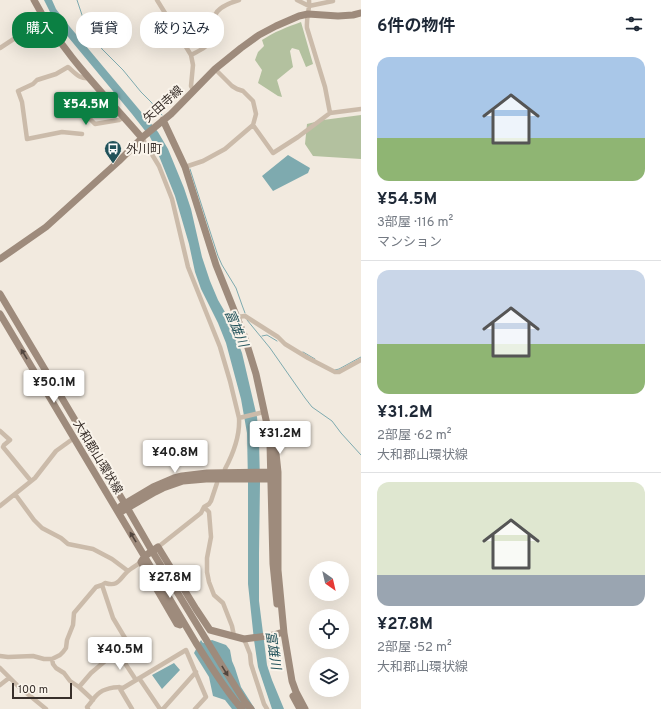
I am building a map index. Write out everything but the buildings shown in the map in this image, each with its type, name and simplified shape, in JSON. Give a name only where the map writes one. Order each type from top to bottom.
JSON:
[{"type":"main road","points":[[34,0],[41,12]]},
{"type":"main road","name":"矢田寺線","points":[[0,259],[46,227],[119,162],[143,137],[172,114],[215,69],[259,35],[299,16],[308,14],[338,16],[361,13]]},
{"type":"main road","points":[[66,48],[124,118],[143,137]]},
{"type":"main road","points":[[161,122],[185,167],[216,265],[244,335],[256,374],[261,412],[276,453],[271,475],[278,570],[278,633],[288,682],[300,709]]},
{"type":"main road","name":"大和郡山環状線","points":[[0,294],[126,506],[155,549],[221,664],[250,709]]},
{"type":"main road","name":"大和郡山環状線","points":[[0,314],[117,511],[177,624],[191,619]]},
{"type":"main road","name":"大和郡山環状線","points":[[117,511],[153,487],[182,476],[207,473],[243,476],[271,475]]},
{"type":"main road","points":[[143,559],[155,549]]},
{"type":"main road","name":"大和郡山環状線","points":[[155,549],[191,619],[210,630],[235,637],[278,633]]},
{"type":"main road","name":"大和郡山環状線","points":[[143,559],[220,681],[242,709]]},
{"type":"main road","points":[[278,633],[292,681],[305,709]]},
{"type":"street","points":[[157,0],[191,55],[193,65],[191,86],[194,91]]},
{"type":"street","points":[[191,55],[205,47],[215,14],[218,10],[228,3],[239,0]]},
{"type":"street","points":[[297,0],[309,6],[332,0]]},
{"type":"street","points":[[309,0],[306,21],[307,28],[330,113]]},
{"type":"street","points":[[0,48],[12,40]]},
{"type":"street","points":[[82,134],[62,132],[27,139],[22,102],[18,92],[33,84],[37,80],[56,74],[68,67],[79,77],[86,79],[90,78]]},
{"type":"street","points":[[185,167],[203,161],[225,149],[253,125],[256,114],[252,101],[243,91],[232,86],[215,69]]},
{"type":"street","points":[[101,91],[96,104],[87,113],[88,117],[95,124],[124,118]]},
{"type":"street","points":[[253,125],[273,153],[298,137],[330,113],[361,109]]},
{"type":"street","points":[[143,137],[159,166],[172,199],[188,267],[220,347],[230,381],[239,418],[238,431],[230,460],[225,468]]},
{"type":"street","points":[[237,317],[245,316],[278,337],[285,344],[335,372],[339,372],[361,360]]},
{"type":"street","points":[[239,418],[261,412]]},
{"type":"street","points":[[0,431],[10,440],[3,447],[31,481]]},
{"type":"street","points":[[0,506],[31,481],[56,451],[74,438]]},
{"type":"street","points":[[155,549],[201,513],[204,507],[211,501],[217,483]]},
{"type":"street","points":[[15,494],[34,520],[42,528],[61,538],[68,544],[93,549],[106,555],[128,572]]},
{"type":"street","points":[[204,507],[209,512],[211,535],[207,558],[209,582],[214,595],[223,603],[235,637]]},
{"type":"street","points":[[0,656],[32,656],[52,659],[60,655],[66,648],[67,640],[73,625],[74,613],[96,587],[105,583],[110,585],[116,584],[143,559]]},
{"type":"street","points":[[79,687],[111,656],[133,650],[129,641],[125,638],[113,618],[102,585]]},
{"type":"street","points":[[244,637],[264,704],[268,709]]},
{"type":"street","points":[[88,709],[87,707],[98,693],[107,689],[123,688],[186,650],[206,697],[195,709]]},
{"type":"street","points":[[119,654],[160,709]]},
{"type":"street","points":[[52,659],[56,668],[64,673],[70,681],[93,700]]},
{"type":"street","points":[[0,668],[9,678],[46,709]]},
{"type":"street","points":[[163,709],[196,672]]},
{"type":"street","points":[[0,685],[9,678]]},
{"type":"street","points":[[120,687],[132,709]]},
{"type":"green space","points":[[301,22],[313,64],[306,67],[299,50],[292,48],[290,51],[293,67],[277,80],[282,97],[278,96],[258,83],[262,70],[255,60],[258,52],[264,46],[262,40]]},
{"type":"green space","points":[[361,115],[361,159],[313,156],[305,144],[307,124],[323,120]]},
{"type":"water","points":[[44,0],[52,0],[58,12],[50,12]]},
{"type":"water","points":[[68,24],[76,34],[76,47],[68,37]]},
{"type":"water","points":[[77,48],[88,48],[158,132],[168,149],[191,209],[202,257],[210,281],[218,300],[229,319],[242,353],[257,417],[259,439],[259,601],[267,665],[284,709],[272,709],[258,667],[254,640],[248,584],[247,433],[241,399],[226,343],[201,289],[195,272],[189,244],[175,196],[150,137]]},
{"type":"water","points":[[288,155],[310,168],[308,173],[273,191],[262,176]]},
{"type":"water","points":[[201,640],[203,643],[212,640],[226,645],[230,650],[232,661],[241,687],[255,709],[232,709],[225,700],[213,696],[209,677],[194,653]]},
{"type":"water","points":[[174,663],[180,670],[162,689],[152,675]]},
{"type":"waterway","points":[[77,0],[83,18],[102,49],[123,70],[162,115]]},
{"type":"waterway","name":"富雄川","points":[[190,169],[218,256],[236,288],[245,313]]},
{"type":"waterway","name":"富雄川","points":[[247,320],[270,348],[312,407],[332,421],[361,455]]},
{"type":"waterway","points":[[262,336],[267,335],[277,341]]},
{"type":"waterway","points":[[303,352],[315,359]]},
{"type":"waterway","points":[[335,370],[361,357]]},
{"type":"place","name":"外川町","points":[[113,164]]}]
